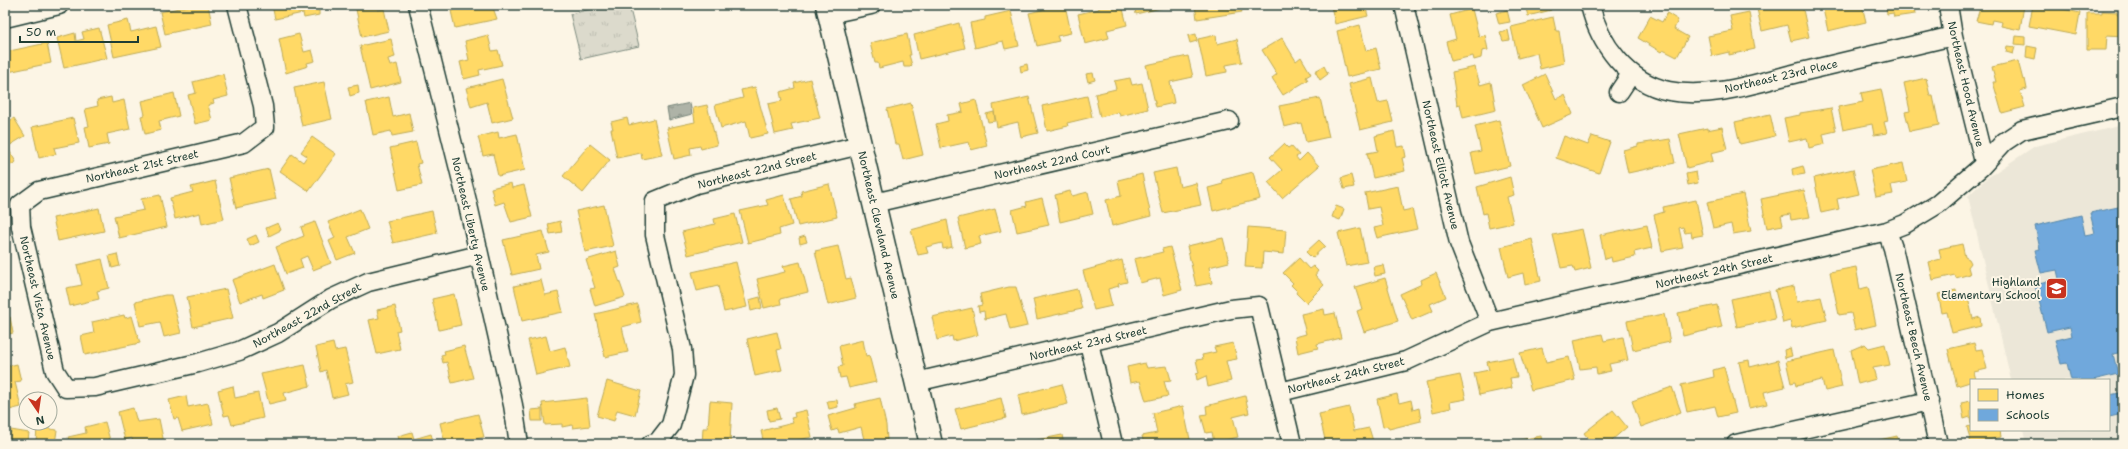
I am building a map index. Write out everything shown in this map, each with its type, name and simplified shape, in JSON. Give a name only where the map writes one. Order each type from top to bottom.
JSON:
[{"type":"street","points":[[5,18],[59,5]]},
{"type":"street","name":"Northeast 21st Street","points":[[20,205],[39,191],[244,143],[265,127],[263,106],[237,5]]},
{"type":"street","name":"Northeast Liberty Avenue","points":[[418,5],[513,405],[519,444]]},
{"type":"street","points":[[828,10],[871,5]]},
{"type":"street","name":"Northeast Elliott Avenue","points":[[1404,5],[1459,243],[1490,322]]},
{"type":"street","points":[[1590,5],[1598,30],[1609,49],[1630,74],[1619,92]]},
{"type":"street","name":"Northeast Hood Avenue","points":[[1948,5],[1953,36],[1984,162]]},
{"type":"street","name":"Northeast Cleveland Avenue","points":[[828,10],[931,444]]},
{"type":"street","name":"Northeast 23rd Place","points":[[1630,74],[1650,85],[1668,91],[1688,93],[1707,92],[1731,89],[1953,36]]},
{"type":"street","name":"Northeast 24th Street","points":[[1280,392],[1406,362],[1490,322],[1887,231],[1916,218],[1938,204],[2004,142],[2022,130],[2123,107]]},
{"type":"street","name":"Northeast 22nd Court","points":[[874,204],[1229,122]]},
{"type":"street","name":"Northeast 22nd Street","points":[[654,443],[671,425],[684,376],[682,349],[655,235],[655,201],[696,184],[860,145]]},
{"type":"street","name":"Northeast Vista Avenue","points":[[20,205],[21,227],[55,371],[66,388]]},
{"type":"street","name":"Northeast Beech Avenue","points":[[1887,231],[1893,248],[1938,444]]},
{"type":"street","name":"Northeast 22nd Street","points":[[66,388],[95,387],[239,351],[278,333],[331,300],[368,282],[478,255]]},
{"type":"street","name":"Northeast 23rd Street","points":[[916,382],[1231,309],[1259,306],[1280,392]]},
{"type":"street","points":[[1089,343],[1113,444]]},
{"type":"street","points":[[1280,392],[1292,444]]},
{"type":"street","points":[[1736,444],[1929,401]]},
{"type":"shaded area","name":"Highland Elementary School","points":[[2123,125],[2123,444],[2026,444],[2023,431],[2110,431],[2110,379],[2011,379],[1968,196],[1987,178],[2035,146]]},
{"type":"green space","points":[[608,5],[629,5],[639,46],[581,59],[570,14]]},
{"type":"water","points":[[690,103],[692,114],[669,120],[667,108]]},
{"type":"building: Homes","points":[[193,5],[208,5],[212,24],[165,34],[160,12]]},
{"type":"building: Homes","points":[[272,5],[319,5],[319,15],[304,18],[303,13],[275,19]]},
{"type":"building: Homes","points":[[355,5],[377,5],[378,10],[384,9],[389,31],[362,37]]},
{"type":"building: Homes","points":[[467,5],[492,5],[497,19],[455,28],[451,11]]},
{"type":"building: Homes","points":[[1045,5],[1065,5],[1071,33],[1057,36],[1059,41],[1037,46],[1029,13],[1046,9]]},
{"type":"building: Homes","points":[[1099,5],[1122,5],[1127,25],[1107,30],[1109,38],[1085,44],[1078,14],[1099,9]]},
{"type":"building: Homes","points":[[1134,5],[1173,5],[1136,14]]},
{"type":"building: Homes","points":[[1195,5],[1240,5],[1242,12],[1197,19]]},
{"type":"building: Homes","points":[[1365,5],[1368,16],[1335,24],[1331,6]]},
{"type":"building: Homes","points":[[1525,5],[1550,5],[1551,10],[1528,16]]},
{"type":"building: Homes","points":[[1776,5],[1802,5],[1809,37],[1791,41],[1787,25],[1762,31],[1757,9]]},
{"type":"building: Homes","points":[[1844,5],[1862,5],[1866,22],[1828,31],[1823,9]]},
{"type":"building: Homes","points":[[1886,5],[1914,5],[1915,14],[1894,17],[1893,13],[1887,14]]},
{"type":"building: Homes","points":[[1981,5],[2024,5],[2020,30],[2001,26],[2002,22],[1992,20],[1991,24],[1976,21]]},
{"type":"building: Homes","points":[[2033,5],[2048,8],[2049,6],[2080,13],[2076,35],[2029,26]]},
{"type":"building: Homes","points":[[1472,9],[1479,37],[1485,35],[1488,50],[1482,51],[1481,58],[1474,60],[1473,56],[1451,61],[1446,42],[1456,39],[1450,15]]},
{"type":"building: Homes","points":[[1507,10],[1510,22],[1499,24],[1496,13]]},
{"type":"building: Homes","points":[[1011,11],[1019,46],[1005,49],[1003,41],[975,48],[970,23],[985,20],[985,17]]},
{"type":"building: Homes","points":[[2102,11],[2123,14],[2123,36],[2107,35],[2106,50],[2087,50],[2087,13],[2102,13]]},
{"type":"building: Homes","points":[[1749,12],[1755,49],[1729,55],[1729,52],[1712,56],[1708,36],[1733,31],[1730,16]]},
{"type":"building: Homes","points":[[1667,13],[1678,20],[1674,29],[1688,37],[1677,57],[1663,50],[1661,52],[1638,38],[1650,16],[1662,22]]},
{"type":"building: Homes","points":[[1553,17],[1556,31],[1559,31],[1564,63],[1540,69],[1537,53],[1518,58],[1511,27]]},
{"type":"building: Homes","points":[[128,20],[131,32],[156,26],[161,47],[114,57],[107,25]]},
{"type":"building: Homes","points":[[959,23],[965,48],[919,59],[914,35]]},
{"type":"building: Homes","points":[[1360,25],[1366,51],[1376,48],[1381,69],[1347,77],[1337,31]]},
{"type":"building: Homes","points":[[99,28],[107,58],[64,68],[57,38],[75,33],[76,41],[84,39],[82,32]]},
{"type":"building: Homes","points":[[1508,30],[1510,40],[1503,41],[1500,32]]},
{"type":"building: Homes","points":[[299,34],[304,52],[312,50],[315,61],[307,63],[308,66],[286,73],[279,39]]},
{"type":"building: Homes","points":[[907,34],[911,55],[909,55],[912,65],[910,67],[904,67],[903,62],[879,68],[878,63],[875,63],[870,43]]},
{"type":"building: Homes","points":[[1196,34],[1197,41],[1190,43],[1188,36]]},
{"type":"building: Homes","points":[[488,35],[492,51],[498,50],[502,65],[479,70],[480,75],[464,79],[460,62],[469,60],[465,41]]},
{"type":"building: Homes","points":[[1216,35],[1217,44],[1237,39],[1242,62],[1226,65],[1227,72],[1206,76],[1198,39]]},
{"type":"building: Homes","points":[[2016,36],[2025,37],[2025,45],[2015,44]]},
{"type":"building: Homes","points":[[1282,38],[1296,61],[1301,57],[1311,74],[1306,77],[1308,80],[1283,95],[1272,78],[1277,74],[1262,50]]},
{"type":"building: Homes","points":[[391,39],[395,57],[388,59],[390,66],[397,64],[401,82],[370,90],[360,46]]},
{"type":"building: Homes","points":[[47,43],[51,63],[8,72],[5,52]]},
{"type":"building: Homes","points":[[2007,46],[2015,47],[2013,54],[2006,52]]},
{"type":"building: Homes","points":[[2027,46],[2037,48],[2035,59],[2026,57]]},
{"type":"building: Homes","points":[[1188,56],[1193,77],[1170,82],[1174,103],[1156,107],[1146,65]]},
{"type":"building: Homes","points":[[2018,61],[2027,89],[2020,91],[2025,107],[2002,113],[1993,82],[1996,82],[1992,67]]},
{"type":"building: Homes","points":[[1027,64],[1028,70],[1021,72],[1020,66]]},
{"type":"building: Homes","points":[[1324,66],[1328,74],[1320,80],[1315,71]]},
{"type":"building: Homes","points":[[1475,67],[1480,85],[1491,82],[1496,110],[1463,118],[1460,104],[1457,105],[1452,72]]},
{"type":"building: Homes","points":[[1093,73],[1095,80],[1088,82],[1086,74]]},
{"type":"building: Homes","points":[[223,74],[228,96],[213,100],[214,103],[208,105],[212,120],[195,124],[188,95],[196,93],[193,82]]},
{"type":"building: Homes","points":[[1545,74],[1556,99],[1565,95],[1573,114],[1542,128],[1523,85]]},
{"type":"building: Homes","points":[[1130,78],[1132,85],[1142,83],[1148,109],[1120,116],[1119,112],[1100,117],[1095,94],[1116,89],[1114,81]]},
{"type":"building: Homes","points":[[1372,78],[1378,103],[1388,101],[1393,122],[1360,130],[1349,84]]},
{"type":"building: Homes","points":[[1926,78],[1930,96],[1933,96],[1939,125],[1910,131],[1905,112],[1910,111],[1904,83]]},
{"type":"building: Homes","points":[[502,79],[513,118],[492,123],[487,102],[471,107],[466,88]]},
{"type":"building: Homes","points":[[810,79],[820,118],[791,124],[793,130],[775,134],[768,104],[782,101],[780,92],[795,88],[794,83]]},
{"type":"building: Homes","points":[[324,82],[332,119],[302,126],[294,88]]},
{"type":"building: Homes","points":[[358,85],[359,93],[350,96],[348,87]]},
{"type":"building: Homes","points":[[755,87],[768,134],[750,138],[746,121],[721,128],[715,105],[743,98],[741,90]]},
{"type":"building: Homes","points":[[1881,89],[1888,121],[1884,122],[1887,133],[1874,135],[1872,124],[1843,130],[1838,107],[1863,102],[1861,93]]},
{"type":"building: Homes","points":[[174,93],[179,116],[159,121],[161,130],[145,134],[141,116],[145,115],[142,101]]},
{"type":"building: Homes","points":[[1087,96],[1092,117],[1067,123],[1068,126],[1047,131],[1042,106]]},
{"type":"building: Homes","points":[[111,97],[112,103],[124,100],[130,129],[107,134],[109,144],[89,148],[85,127],[89,126],[85,109],[98,106],[97,100]]},
{"type":"building: Homes","points":[[389,97],[393,117],[409,113],[413,132],[392,136],[391,131],[373,135],[366,102]]},
{"type":"building: Homes","points":[[1029,97],[1038,133],[1021,137],[1018,122],[997,127],[993,105]]},
{"type":"building: Homes","points":[[1320,98],[1329,137],[1306,142],[1301,123],[1284,127],[1279,106]]},
{"type":"building: Homes","points":[[976,100],[987,146],[971,150],[969,142],[941,148],[936,124],[948,121],[947,115],[963,112],[961,104]]},
{"type":"building: Homes","points":[[911,103],[923,155],[903,160],[899,144],[895,144],[887,109]]},
{"type":"building: Homes","points":[[707,105],[717,145],[701,149],[700,146],[690,148],[691,155],[674,159],[667,128],[695,122],[693,108]]},
{"type":"building: Homes","points":[[1831,108],[1836,131],[1823,134],[1825,144],[1809,148],[1807,138],[1789,142],[1784,118],[1800,115],[1800,113]]},
{"type":"building: Homes","points":[[994,112],[995,121],[988,122],[986,114]]},
{"type":"building: Homes","points":[[1770,114],[1775,136],[1740,144],[1735,122]]},
{"type":"building: Homes","points":[[14,118],[25,136],[7,147],[16,162],[5,168],[5,124]]},
{"type":"building: Homes","points":[[73,118],[79,143],[54,148],[56,154],[39,158],[32,127]]},
{"type":"building: Homes","points":[[627,118],[629,125],[654,119],[662,155],[642,159],[641,153],[617,158],[611,122]]},
{"type":"building: Homes","points":[[1499,120],[1510,166],[1476,174],[1471,153],[1481,151],[1475,126]]},
{"type":"building: Homes","points":[[1722,127],[1727,149],[1711,153],[1713,161],[1687,168],[1679,134],[1707,128],[1707,130]]},
{"type":"building: Homes","points":[[1394,131],[1397,147],[1404,146],[1406,157],[1402,158],[1405,171],[1373,178],[1367,153],[1378,151],[1375,136]]},
{"type":"building: Homes","points":[[498,132],[499,138],[517,134],[525,170],[498,176],[493,154],[483,156],[478,137]]},
{"type":"building: Homes","points":[[1564,136],[1588,145],[1592,136],[1610,142],[1599,173],[1556,158]]},
{"type":"building: Homes","points":[[312,137],[336,154],[309,191],[280,171],[292,154],[303,162],[307,156],[301,152]]},
{"type":"building: Homes","points":[[1670,139],[1675,163],[1628,173],[1623,150],[1638,146],[1638,144]]},
{"type":"building: Homes","points":[[416,142],[421,163],[417,164],[422,185],[399,190],[390,148]]},
{"type":"building: Homes","points":[[590,144],[610,160],[583,193],[563,176]]},
{"type":"building: Homes","points":[[1284,144],[1288,148],[1291,146],[1299,155],[1296,157],[1299,161],[1307,153],[1319,166],[1282,198],[1268,182],[1282,170],[1270,157]]},
{"type":"building: Homes","points":[[1903,163],[1907,182],[1891,185],[1893,194],[1876,197],[1870,170]]},
{"type":"building: Homes","points":[[1803,166],[1805,174],[1793,176],[1792,169]]},
{"type":"building: Homes","points":[[1176,168],[1180,187],[1196,183],[1201,205],[1163,213],[1153,173]]},
{"type":"building: Homes","points":[[269,169],[276,199],[236,208],[229,178]]},
{"type":"building: Homes","points":[[1853,169],[1859,194],[1837,199],[1839,209],[1821,213],[1814,178]]},
{"type":"building: Homes","points":[[1253,172],[1260,199],[1213,211],[1208,188],[1223,184],[1222,180]]},
{"type":"building: Homes","points":[[1696,172],[1698,183],[1688,185],[1686,174]]},
{"type":"building: Homes","points":[[1142,174],[1151,216],[1112,226],[1106,200],[1121,196],[1118,180]]},
{"type":"building: Homes","points":[[1351,175],[1354,187],[1344,189],[1341,178]]},
{"type":"building: Homes","points":[[1510,177],[1514,195],[1507,197],[1513,223],[1489,228],[1486,213],[1483,214],[1477,187]]},
{"type":"building: Homes","points":[[215,181],[224,219],[202,224],[200,213],[175,219],[170,198],[193,192],[191,187]]},
{"type":"building: Homes","points":[[511,183],[512,188],[524,185],[532,217],[511,222],[504,202],[495,205],[491,188]]},
{"type":"building: Homes","points":[[829,184],[837,217],[798,226],[791,199],[802,196],[801,191]]},
{"type":"building: Homes","points":[[1398,186],[1403,211],[1412,209],[1417,229],[1377,238],[1374,228],[1383,226],[1379,207],[1368,209],[1365,193]]},
{"type":"building: Homes","points":[[1804,190],[1810,217],[1791,220],[1790,214],[1781,216],[1783,225],[1767,228],[1761,199]]},
{"type":"building: Homes","points":[[1070,191],[1072,196],[1088,192],[1093,214],[1060,222],[1055,195]]},
{"type":"building: Homes","points":[[1743,194],[1751,231],[1733,234],[1731,224],[1713,228],[1707,202]]},
{"type":"building: Homes","points":[[160,195],[167,227],[119,238],[114,216],[144,210],[141,199]]},
{"type":"building: Homes","points":[[784,195],[792,225],[779,229],[780,235],[748,243],[740,211],[768,205],[766,200]]},
{"type":"building: Homes","points":[[1042,198],[1049,225],[1017,232],[1012,210],[1027,206],[1026,202]]},
{"type":"building: Homes","points":[[1696,200],[1703,235],[1692,237],[1691,232],[1685,233],[1683,227],[1679,228],[1683,247],[1662,251],[1654,215],[1664,212],[1663,207]]},
{"type":"building: Homes","points":[[604,205],[613,246],[585,252],[576,211]]},
{"type":"building: Homes","points":[[1336,206],[1344,209],[1340,220],[1332,217]]},
{"type":"building: Homes","points":[[99,208],[104,231],[58,241],[53,218]]},
{"type":"building: Homes","points":[[360,209],[368,229],[348,237],[355,253],[337,260],[329,241],[335,238],[328,222]]},
{"type":"building: Homes","points":[[995,209],[1001,231],[979,236],[981,244],[965,248],[958,218]]},
{"type":"building: Homes","points":[[432,211],[437,233],[393,243],[387,221]]},
{"type":"building: Homes","points":[[735,214],[742,242],[688,255],[682,232],[715,224],[714,219]]},
{"type":"building: Homes","points":[[947,220],[952,247],[943,249],[942,243],[926,247],[928,253],[918,255],[911,230]]},
{"type":"building: Homes","points":[[560,221],[562,232],[550,234],[548,224]]},
{"type":"building: Homes","points":[[315,222],[331,263],[313,270],[307,256],[300,259],[303,268],[286,274],[276,247],[304,236],[301,227]]},
{"type":"building: Homes","points":[[278,223],[281,230],[269,236],[266,228]]},
{"type":"building: Homes","points":[[1647,225],[1652,248],[1634,252],[1635,257],[1612,262],[1611,257],[1605,259],[1600,235]]},
{"type":"building: Homes","points":[[1248,227],[1286,230],[1284,254],[1263,252],[1262,268],[1245,267]]},
{"type":"building: Homes","points":[[1360,228],[1367,262],[1346,266],[1338,233]]},
{"type":"building: Homes","points":[[1582,229],[1591,268],[1575,272],[1573,266],[1561,268],[1553,235]]},
{"type":"building: Homes","points":[[543,231],[549,252],[536,255],[539,269],[512,275],[503,240]]},
{"type":"building: Homes","points":[[256,235],[259,242],[250,246],[247,239]]},
{"type":"building: Homes","points":[[805,236],[807,242],[800,244],[799,238]]},
{"type":"building: Homes","points":[[1223,238],[1229,262],[1209,267],[1212,283],[1196,286],[1187,246]]},
{"type":"building: Homes","points":[[1532,239],[1541,281],[1525,285],[1523,273],[1508,277],[1501,247]]},
{"type":"building: Homes","points":[[1319,240],[1325,246],[1312,258],[1306,252]]},
{"type":"building: Homes","points":[[1962,244],[1965,257],[1969,259],[1971,263],[1968,267],[1970,274],[1956,278],[1955,275],[1933,280],[1929,262],[1941,259],[1939,249]]},
{"type":"building: Homes","points":[[838,246],[846,279],[851,278],[856,298],[828,305],[815,251]]},
{"type":"building: Homes","points":[[1170,247],[1182,290],[1164,295],[1160,278],[1140,283],[1134,259],[1163,252],[1162,249]]},
{"type":"building: Homes","points":[[616,251],[620,267],[615,269],[625,297],[595,306],[590,289],[595,288],[586,260]]},
{"type":"building: Homes","points":[[117,254],[120,266],[112,268],[109,256]]},
{"type":"building: Homes","points":[[1299,258],[1309,269],[1313,266],[1318,271],[1315,275],[1324,285],[1306,303],[1296,293],[1297,291],[1291,285],[1293,283],[1283,273]]},
{"type":"building: Homes","points":[[102,259],[109,288],[97,291],[99,299],[70,306],[66,288],[82,285],[77,265]]},
{"type":"building: Homes","points":[[1122,260],[1127,282],[1118,284],[1119,286],[1108,289],[1112,306],[1094,310],[1083,271]]},
{"type":"building: Homes","points":[[736,262],[747,307],[724,312],[718,286],[697,291],[692,272]]},
{"type":"building: Homes","points":[[800,262],[808,292],[780,299],[781,304],[764,308],[757,279],[785,272],[783,266]]},
{"type":"building: Homes","points":[[275,264],[284,290],[263,298],[262,294],[240,302],[232,280]]},
{"type":"building: Homes","points":[[1383,265],[1385,274],[1375,276],[1373,267]]},
{"type":"building: Homes","points":[[1856,267],[1860,289],[1868,287],[1876,325],[1855,330],[1851,313],[1839,315],[1830,272]]},
{"type":"building: Homes","points":[[1436,273],[1446,297],[1430,304],[1433,311],[1412,320],[1400,294],[1422,284],[1421,280]]},
{"type":"building: Homes","points":[[1385,278],[1398,321],[1364,332],[1357,311],[1362,309],[1355,287]]},
{"type":"building: Homes","points":[[541,280],[545,295],[558,292],[563,312],[522,321],[514,286]]},
{"type":"building: Homes","points":[[1794,286],[1797,302],[1821,297],[1827,320],[1792,328],[1790,321],[1783,323],[1775,290]]},
{"type":"building: Homes","points":[[1009,287],[1016,287],[1027,326],[1010,330],[1006,314],[985,319],[984,311],[979,312],[978,306],[982,305],[980,294]]},
{"type":"building: Homes","points":[[226,289],[233,318],[193,327],[187,297]]},
{"type":"building: Homes","points":[[1077,289],[1082,309],[1037,319],[1033,299]]},
{"type":"building: Homes","points":[[1956,290],[1958,299],[1968,297],[1973,319],[1980,317],[1981,326],[1952,333],[1947,312],[1942,313],[1938,294]]},
{"type":"building: Homes","points":[[1769,291],[1775,319],[1737,327],[1731,299]]},
{"type":"building: Homes","points":[[454,294],[461,325],[439,330],[432,299]]},
{"type":"building: Homes","points":[[171,295],[181,333],[164,337],[160,322],[140,326],[135,302]]},
{"type":"building: Homes","points":[[760,297],[762,308],[751,311],[749,300]]},
{"type":"building: Homes","points":[[637,304],[641,322],[622,327],[628,352],[605,357],[595,314]]},
{"type":"building: Homes","points":[[1717,305],[1722,327],[1683,336],[1678,313]]},
{"type":"building: Homes","points":[[395,306],[400,330],[396,331],[400,349],[377,354],[369,320],[379,318],[377,310]]},
{"type":"building: Homes","points":[[972,308],[978,335],[953,341],[952,336],[937,340],[932,317]]},
{"type":"building: Homes","points":[[1324,309],[1325,315],[1335,313],[1341,338],[1317,344],[1318,348],[1298,353],[1295,337],[1306,334],[1301,314]]},
{"type":"building: Homes","points":[[1664,314],[1670,342],[1633,350],[1627,321]]},
{"type":"building: Homes","points":[[124,315],[125,318],[132,316],[140,343],[85,355],[81,336],[94,333],[92,322]]},
{"type":"building: Homes","points":[[10,317],[13,333],[5,335],[5,318]]},
{"type":"building: Homes","points":[[777,332],[781,349],[777,350],[782,370],[755,376],[747,339]]},
{"type":"building: Homes","points":[[1602,334],[1604,341],[1623,337],[1628,360],[1609,364],[1611,371],[1597,374],[1596,367],[1580,369],[1574,340]]},
{"type":"building: Homes","points":[[546,336],[550,351],[565,347],[570,367],[536,375],[528,340]]},
{"type":"building: Homes","points":[[863,340],[866,356],[869,355],[876,382],[849,388],[846,377],[840,378],[838,367],[843,366],[839,346]]},
{"type":"building: Homes","points":[[333,343],[335,351],[345,349],[353,382],[345,384],[348,394],[332,398],[326,370],[321,372],[316,347]]},
{"type":"building: Homes","points":[[1233,343],[1237,359],[1226,361],[1231,381],[1208,387],[1206,376],[1197,380],[1196,374],[1199,373],[1196,360],[1203,359],[1202,355],[1216,352],[1214,347]]},
{"type":"building: Homes","points":[[1974,343],[1976,350],[1982,349],[1987,369],[1974,372],[1976,379],[1970,379],[1970,382],[1957,386],[1948,349]]},
{"type":"building: Homes","points":[[1865,344],[1869,348],[1885,344],[1890,365],[1873,368],[1876,379],[1858,384],[1851,350]]},
{"type":"building: Homes","points":[[464,346],[473,378],[452,383],[447,362],[443,363],[441,355],[445,354],[444,351]]},
{"type":"building: Homes","points":[[1542,348],[1546,362],[1569,357],[1575,380],[1531,390],[1520,353]]},
{"type":"building: Homes","points":[[1790,348],[1792,356],[1785,358],[1784,350]]},
{"type":"building: Homes","points":[[1834,350],[1842,387],[1825,391],[1822,380],[1796,386],[1795,382],[1791,383],[1786,361]]},
{"type":"building: Homes","points":[[1512,357],[1517,377],[1510,378],[1512,388],[1479,395],[1474,373],[1489,370],[1487,362]]},
{"type":"building: Homes","points":[[1749,360],[1750,367],[1778,360],[1785,387],[1764,392],[1767,404],[1749,408],[1739,362]]},
{"type":"building: Homes","points":[[1145,363],[1147,368],[1167,366],[1171,380],[1164,381],[1168,396],[1146,401],[1140,381],[1130,383],[1127,367]]},
{"type":"building: Homes","points":[[17,364],[21,381],[15,382],[18,394],[18,408],[5,411],[5,367]]},
{"type":"building: Homes","points":[[305,365],[310,386],[284,393],[286,400],[269,404],[261,374]]},
{"type":"building: Homes","points":[[1724,367],[1736,413],[1718,417],[1715,406],[1687,412],[1681,385],[1714,377],[1713,370]]},
{"type":"building: Homes","points":[[1460,375],[1466,399],[1450,402],[1451,408],[1433,412],[1426,382]]},
{"type":"building: Homes","points":[[607,381],[641,391],[635,415],[617,410],[614,421],[597,416]]},
{"type":"building: Homes","points":[[1062,384],[1068,404],[1022,415],[1018,395]]},
{"type":"building: Homes","points":[[233,386],[235,398],[258,393],[263,418],[232,425],[229,415],[224,416],[218,390]]},
{"type":"building: Homes","points":[[1672,387],[1681,412],[1641,427],[1632,401]]},
{"type":"building: Homes","points":[[1397,394],[1399,403],[1411,400],[1413,410],[1419,408],[1421,421],[1389,429],[1388,426],[1383,427],[1377,399]]},
{"type":"building: Homes","points":[[186,396],[188,407],[208,403],[213,424],[182,431],[178,418],[174,419],[169,400]]},
{"type":"building: Homes","points":[[1245,396],[1249,413],[1233,417],[1238,437],[1214,443],[1212,432],[1206,433],[1201,415],[1207,414],[1206,406]]},
{"type":"building: Homes","points":[[587,398],[590,426],[573,428],[572,425],[562,427],[562,424],[545,425],[542,403]]},
{"type":"building: Homes","points":[[880,398],[886,425],[887,440],[865,444],[861,427],[839,433],[838,429],[832,431],[828,416],[856,408],[855,404]]},
{"type":"building: Homes","points":[[1001,398],[1006,418],[961,429],[955,409]]},
{"type":"building: Homes","points":[[837,400],[838,407],[829,409],[827,401]]},
{"type":"building: Homes","points":[[710,401],[732,403],[730,444],[702,444],[703,428],[708,428]]},
{"type":"building: Homes","points":[[1970,401],[1970,417],[1964,419],[1961,403]]},
{"type":"building: Homes","points":[[1183,406],[1191,444],[1144,444],[1142,436],[1157,433],[1153,413]]},
{"type":"building: Homes","points":[[1349,407],[1354,431],[1369,428],[1373,441],[1360,444],[1326,444],[1319,414]]},
{"type":"building: Homes","points":[[133,408],[137,422],[159,419],[164,443],[133,444],[132,438],[125,440],[118,412]]},
{"type":"building: Homes","points":[[777,408],[780,419],[769,421],[767,410]]},
{"type":"building: Homes","points":[[542,409],[542,421],[532,421],[531,410]]},
{"type":"building: Homes","points":[[806,410],[812,437],[785,443],[764,444],[761,431],[793,423],[791,418],[795,417],[794,413]]},
{"type":"building: Homes","points":[[1613,410],[1627,427],[1612,440],[1615,444],[1592,444],[1584,433]]},
{"type":"building: Homes","points":[[478,414],[484,437],[463,442],[464,444],[445,444],[440,423]]},
{"type":"building: Homes","points":[[105,422],[111,444],[70,444],[68,437],[86,433],[85,427]]},
{"type":"building: Homes","points":[[1970,426],[1970,431],[2000,431],[2001,437],[1971,444],[1967,427]]},
{"type":"building: Homes","points":[[11,430],[29,433],[28,441],[36,442],[37,431],[57,431],[55,444],[9,444]]},
{"type":"building: Homes","points":[[412,432],[414,439],[431,434],[434,444],[400,444],[398,436]]},
{"type":"building: Homes","points":[[1062,435],[1064,444],[1038,444],[1037,440]]},
{"type":"building: Homes","points":[[1541,436],[1542,444],[1498,444]]},
{"type":"building: Homes","points":[[1897,436],[1899,444],[1866,444],[1866,443]]},
{"type":"building: Schools","points":[[2123,206],[2123,352],[2113,354],[2118,374],[2097,379],[2071,379],[2067,363],[2061,364],[2055,340],[2072,336],[2070,327],[2047,332],[2035,285],[2059,279],[2057,270],[2041,273],[2035,250],[2040,249],[2035,226],[2081,215],[2085,235],[2095,233],[2090,213]]},
{"type":"building: Schools","points":[[2120,393],[2123,414],[2110,417],[2110,395]]},
{"type":"place","name":"Highland Elementary School","points":[[2056,288]]}]
